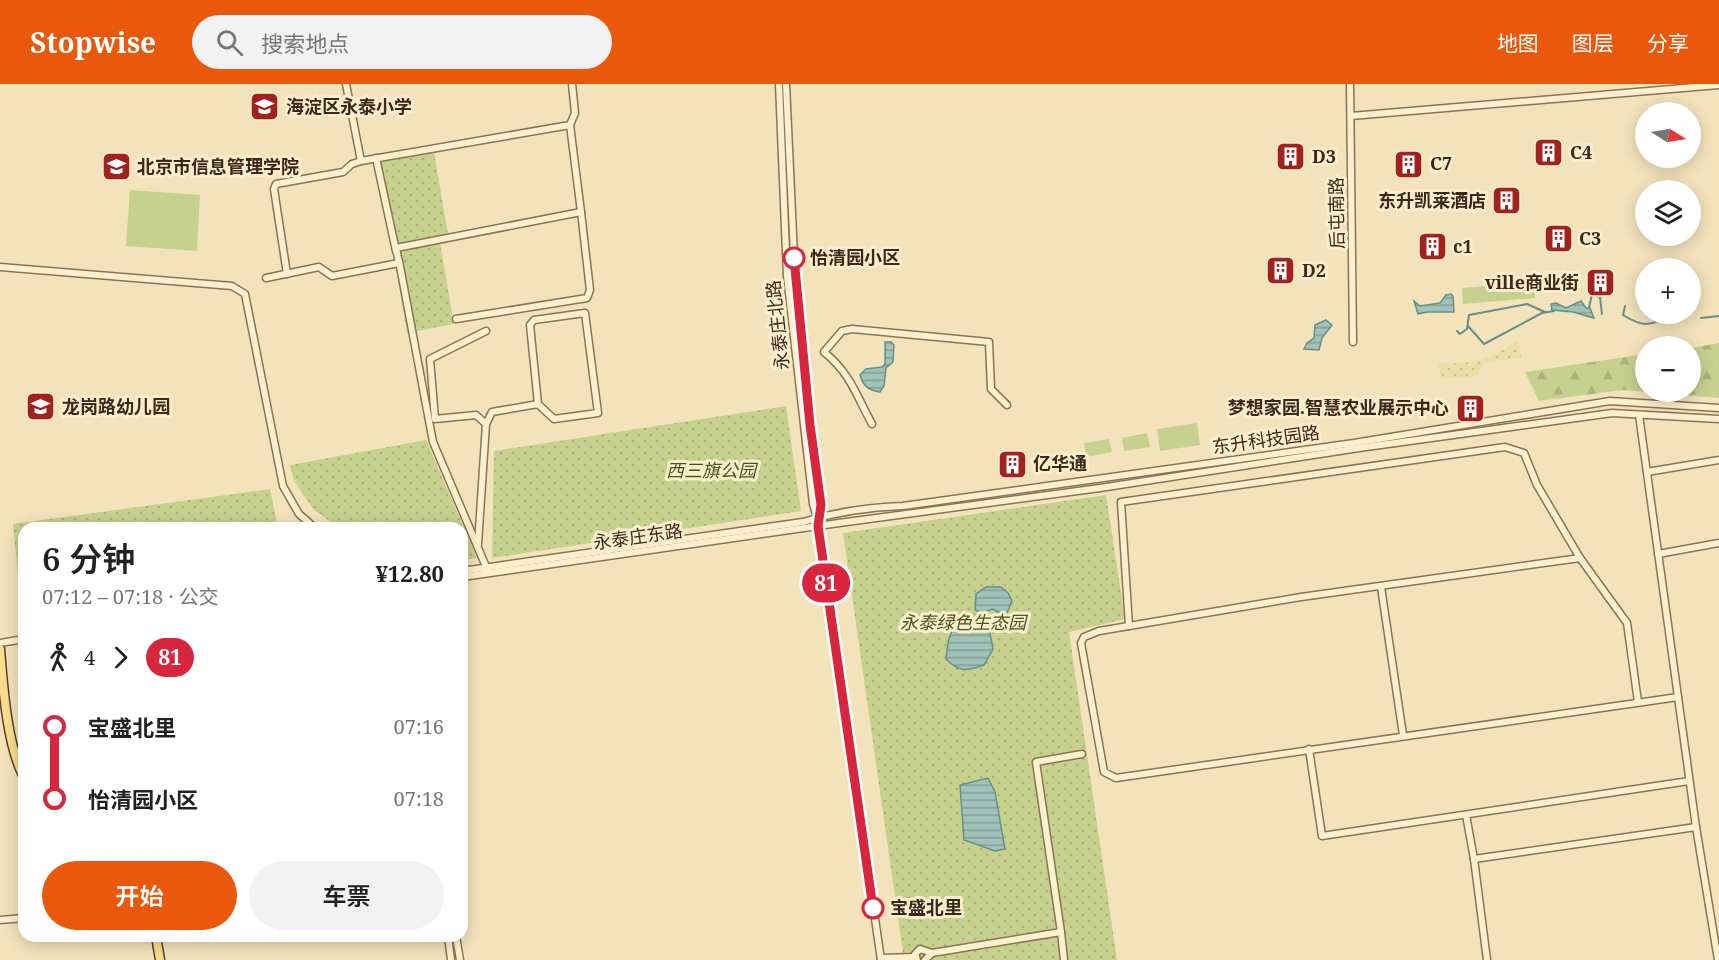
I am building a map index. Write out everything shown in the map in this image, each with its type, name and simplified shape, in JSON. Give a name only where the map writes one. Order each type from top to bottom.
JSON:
[{"type":"main road","points":[[0,650],[5,699],[18,766]]},
{"type":"main road","points":[[157,942],[160,960]]},
{"type":"street","points":[[346,84],[361,160]]},
{"type":"street","points":[[456,319],[587,298],[590,290],[570,126],[575,113],[572,84]]},
{"type":"street","name":"永泰庄北路","points":[[779,84],[787,276],[813,504],[818,517]]},
{"type":"street","name":"永泰庄北路","points":[[786,84],[795,277],[821,505],[818,526],[881,959]]},
{"type":"street","name":"后屯南路","points":[[1350,84],[1353,342]]},
{"type":"street","points":[[1351,116],[1719,85]]},
{"type":"street","points":[[287,273],[274,189],[276,183],[343,172],[361,160],[570,126]]},
{"type":"street","points":[[376,158],[399,263]]},
{"type":"street","points":[[467,522],[433,442],[396,248],[581,213]]},
{"type":"street","points":[[266,278],[319,267],[332,276],[399,263]]},
{"type":"street","points":[[0,267],[232,286],[245,294],[283,486],[299,514],[308,522]]},
{"type":"street","points":[[585,313],[598,413],[554,419],[538,404],[530,325],[534,320],[585,313]]},
{"type":"street","points":[[872,424],[856,389],[838,363],[824,352],[842,331],[852,328],[989,342],[991,389],[1007,405]]},
{"type":"street","points":[[486,332],[430,359],[435,419],[476,415],[486,424]]},
{"type":"street","name":"东升科技园路","points":[[818,517],[872,507],[903,506],[1354,443],[1610,401],[1719,408]]},
{"type":"street","points":[[468,523],[488,570],[477,542],[486,424],[492,412],[538,404]]},
{"type":"street","name":"东升科技园路","points":[[818,526],[1100,488],[1359,448],[1612,413],[1719,419]]},
{"type":"street","points":[[1639,415],[1689,781],[1718,960]]},
{"type":"street","points":[[1129,626],[1121,502],[1505,447],[1524,453],[1537,485],[1580,558],[1627,623],[1638,702]]},
{"type":"street","points":[[1647,472],[1719,460]]},
{"type":"street","name":"永泰庄东路","points":[[468,570],[791,524],[818,517]]},
{"type":"street","name":"永泰庄东路","points":[[468,576],[818,526]]},
{"type":"street","points":[[1658,554],[1719,543]]},
{"type":"street","points":[[1580,558],[1301,597],[1090,633],[1081,643],[1104,772],[1116,778],[1678,697]]},
{"type":"street","points":[[1381,587],[1403,735]]},
{"type":"street","points":[[0,643],[18,640]]},
{"type":"street","points":[[1310,749],[1322,836],[1689,781]]},
{"type":"street","points":[[1064,960],[1036,762],[1082,754]]},
{"type":"street","points":[[1466,815],[1487,960]]},
{"type":"street","points":[[1474,859],[1696,827]]},
{"type":"street","points":[[0,920],[18,918]]},
{"type":"street","points":[[881,959],[916,958],[916,950],[920,949],[932,953],[1061,932]]},
{"type":"street","points":[[449,942],[451,960]]},
{"type":"street","points":[[457,942],[460,960]]},
{"type":"street","points":[[925,960],[932,953]]},
{"type":"shaded area","points":[[1518,341],[1521,357],[1485,363],[1477,376],[1441,379],[1438,364],[1474,362],[1493,355]]},
{"type":"green space","points":[[434,152],[449,240],[440,243],[454,324],[407,333],[378,163]]},
{"type":"green space","points":[[130,190],[200,195],[197,251],[126,246]]},
{"type":"green space","points":[[1533,282],[1535,298],[1463,304],[1462,288]]},
{"type":"green space","points":[[1719,343],[1719,398],[1701,396],[1701,346]]},
{"type":"green space","points":[[1635,356],[1635,391],[1623,390],[1539,401],[1525,372]]},
{"type":"green space","name":"西三旗公园","points":[[786,406],[801,511],[492,558],[494,451]]},
{"type":"green space","points":[[1197,423],[1200,445],[1160,451],[1157,429]]},
{"type":"green space","points":[[1147,433],[1150,447],[1124,451],[1122,438]]},
{"type":"green space","points":[[1109,439],[1112,452],[1086,457],[1084,443]]},
{"type":"green space","points":[[426,440],[461,522],[331,522],[313,509],[294,481],[290,465]]},
{"type":"green space","points":[[270,489],[277,522],[28,522]]},
{"type":"green space","name":"永泰绿色生态园","points":[[1106,495],[1125,619],[1069,632],[1117,960],[904,960],[843,533]]},
{"type":"green space","points":[[18,523],[18,574],[13,524]]},
{"type":"green space","points":[[468,537],[477,558],[468,559]]},
{"type":"water","points":[[1451,294],[1454,312],[1418,314],[1414,301],[1420,306],[1440,303],[1446,295]]},
{"type":"water","points":[[1581,301],[1586,308],[1590,308],[1594,318],[1573,312],[1552,310],[1551,304],[1556,303],[1566,308]]},
{"type":"water","points":[[1326,320],[1332,325],[1322,338],[1319,350],[1304,349],[1307,343],[1314,338],[1315,325]]},
{"type":"water","points":[[885,342],[891,342],[894,345],[893,362],[886,368],[884,386],[880,392],[867,387],[860,375],[866,369],[882,367],[885,364]]},
{"type":"water","points":[[986,587],[1001,587],[1008,593],[1012,601],[1007,613],[1009,620],[1006,624],[1000,624],[997,619],[1001,613],[992,609],[983,613],[975,610],[976,594]]},
{"type":"water","points":[[976,627],[990,633],[993,649],[984,665],[959,669],[946,659],[953,628]]},
{"type":"water","points":[[988,778],[995,792],[1005,849],[995,851],[964,840],[960,785]]},
{"type":"waterway","points":[[1589,308],[1592,294],[1600,297],[1602,314]]},
{"type":"waterway","points":[[1457,331],[1460,334],[1467,329],[1469,315],[1527,304],[1545,312]]},
{"type":"waterway","points":[[1625,306],[1623,315],[1635,321]]},
{"type":"waterway","points":[[1468,326],[1484,344],[1542,313],[1554,311]]},
{"type":"waterway","points":[[1701,318],[1719,316]]},
{"type":"bus line","name":"81","points":[[794,258],[810,425],[821,505],[818,526],[873,908]]},
{"type":"place","name":"海淀区永泰小学","points":[[265,107]]},
{"type":"place","name":"C4","points":[[1549,153]]},
{"type":"place","name":"D3","points":[[1291,157]]},
{"type":"place","name":"C7","points":[[1409,164]]},
{"type":"place","name":"北京市信息管理学院","points":[[116,167]]},
{"type":"place","name":"东升凯莱酒店","points":[[1507,201]]},
{"type":"place","name":"C3","points":[[1558,239]]},
{"type":"place","name":"c1","points":[[1432,247]]},
{"type":"place","name":"怡清园小区","points":[[794,258]]},
{"type":"place","name":"D2","points":[[1281,271]]},
{"type":"place","name":"ville商业街","points":[[1600,283]]},
{"type":"place","name":"龙岗路幼儿园","points":[[41,407]]},
{"type":"place","name":"梦想家园.智慧农业展示中心","points":[[1470,408]]},
{"type":"place","name":"亿华通","points":[[1012,464]]},
{"type":"place","name":"宝盛北里","points":[[873,908]]}]
